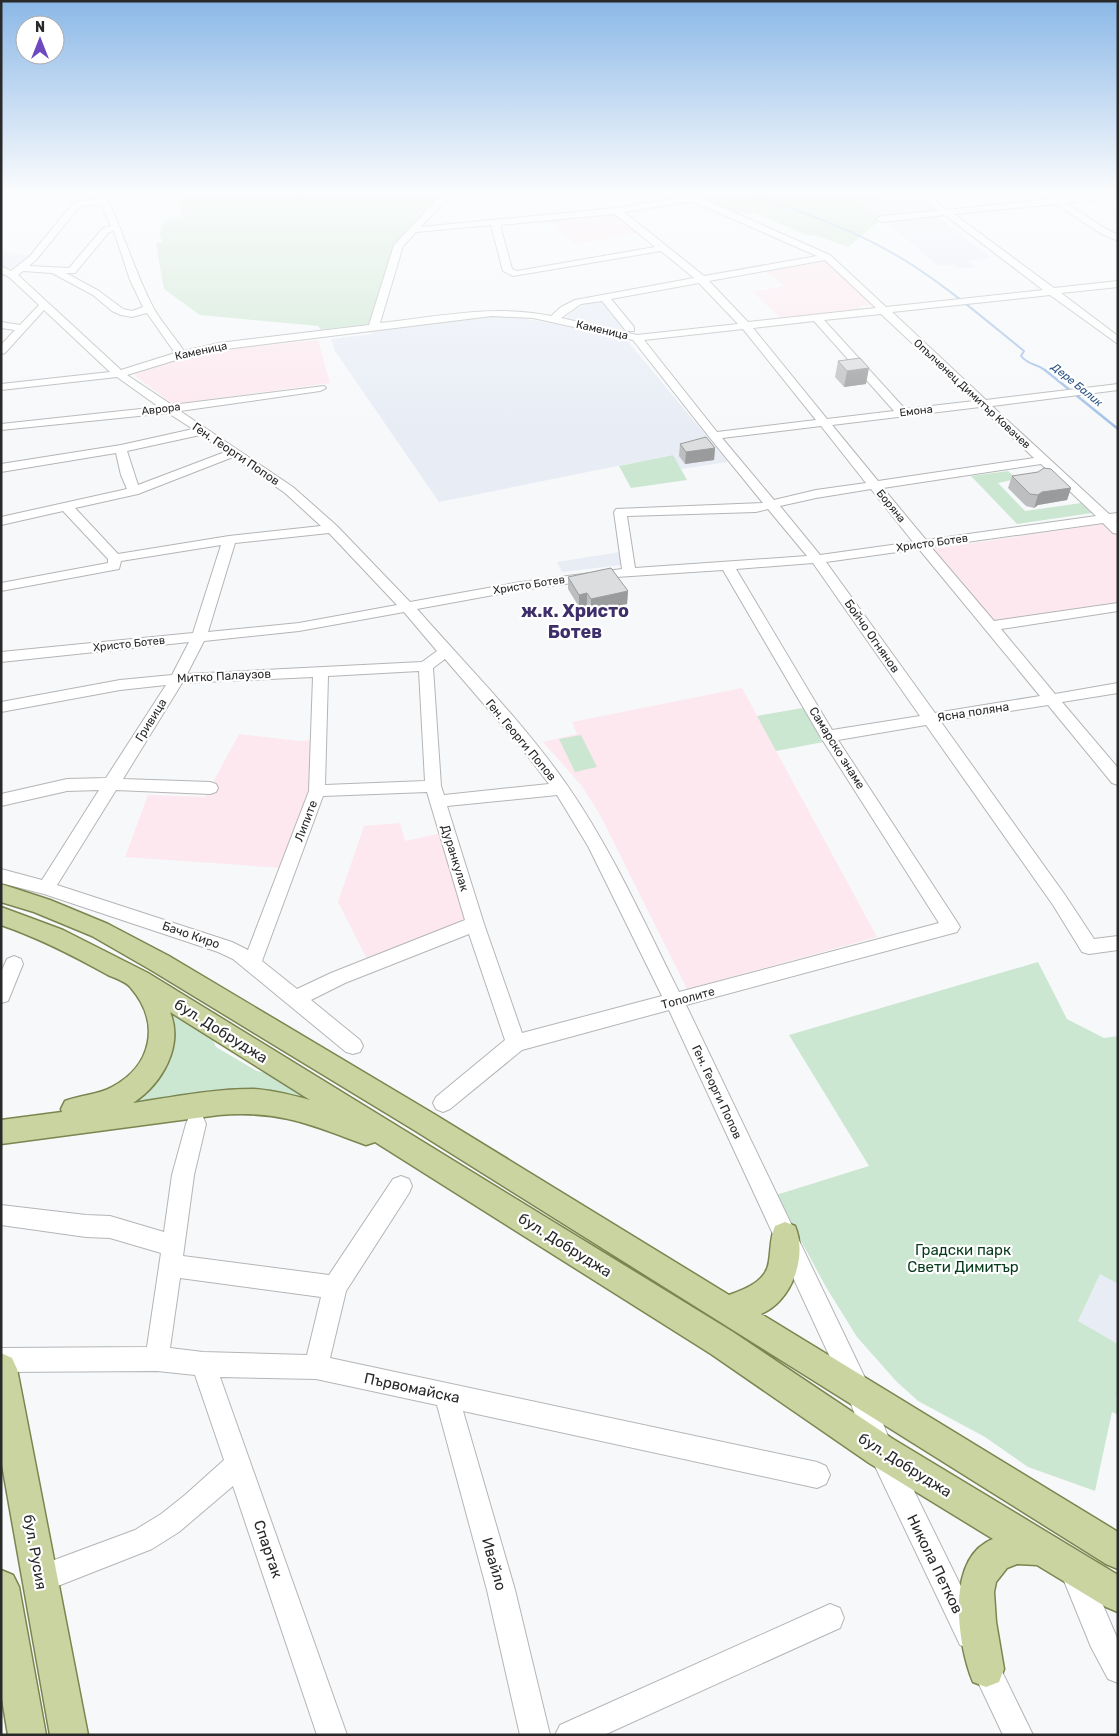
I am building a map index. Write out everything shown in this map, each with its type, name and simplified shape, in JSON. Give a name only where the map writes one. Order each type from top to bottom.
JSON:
[{"type":"main road","name":"бул. Добруджа","points":[[1,893],[42,906],[100,930],[160,963],[424,1122],[1118,1552]]},
{"type":"main road","name":"бул. Добруджа","points":[[1,916],[24,923],[80,947],[139,980],[722,1343],[881,1451],[1118,1595]]},
{"type":"main road","points":[[1,1118],[100,1104],[125,1094],[140,1079],[154,1063],[162,1046],[162,1029],[156,1008],[139,980]]},
{"type":"main road","points":[[1,1132],[219,1103],[254,1102],[283,1105],[315,1114],[413,1150]]},
{"type":"main road","points":[[728,1310],[756,1301],[774,1285],[784,1264],[785,1236]]},
{"type":"main road","name":"бул. Русия","points":[[1,1369],[69,1735]]},
{"type":"main road","points":[[986,1670],[978,1622],[976,1592],[981,1574],[995,1555],[1017,1546],[1038,1548]]},
{"type":"main road","points":[[1,1587],[27,1735]]},
{"type":"street","name":"Ген. Георги Попов","points":[[12,275],[120,374],[289,490],[332,529],[406,606],[526,742],[561,789],[596,844],[675,1002],[858,1391]]},
{"type":"street","points":[[62,275],[86,290],[96,293],[129,314],[149,309]]},
{"type":"street","points":[[133,275],[149,309],[182,355]]},
{"type":"street","points":[[374,327],[389,275]]},
{"type":"street","name":"Боряна","points":[[696,275],[746,326],[922,544],[1118,779]]},
{"type":"street","points":[[554,319],[571,306],[604,297],[724,275]]},
{"type":"street","name":"Опълченец Димитър Ковачев","points":[[846,275],[1044,460],[1112,518],[1118,530]]},
{"type":"street","points":[[1028,275],[1118,341]]},
{"type":"street","name":"Каменица","points":[[1,387],[120,374],[219,346],[504,312],[533,315],[634,333],[746,326],[882,309],[1118,284]]},
{"type":"street","name":"Бойчо Огнянов","points":[[604,297],[714,436],[817,559],[1059,900],[1089,947],[1118,943]]},
{"type":"street","points":[[1,351],[44,305]]},
{"type":"street","points":[[816,317],[902,413]]},
{"type":"street","points":[[1,325],[23,328]]},
{"type":"street","name":"Емона","points":[[714,436],[981,402],[1118,387]]},
{"type":"street","name":"Аврора","points":[[1,427],[169,409],[320,388]]},
{"type":"street","points":[[1,468],[121,449],[201,431]]},
{"type":"street","points":[[121,449],[127,475],[134,491]]},
{"type":"street","points":[[1,521],[134,491],[233,453]]},
{"type":"street","points":[[629,572],[620,512],[756,508],[801,496],[1044,460]]},
{"type":"street","points":[[67,507],[115,562]]},
{"type":"street","name":"Христо Ботев","points":[[1,657],[299,627],[545,582],[629,572],[817,559],[1112,518]]},
{"type":"street","points":[[1,588],[115,562],[229,540],[332,529]]},
{"type":"street","name":"Гривица","points":[[46,888],[177,679],[198,637],[229,540]]},
{"type":"street","name":"Самарско знаме","points":[[728,566],[828,736],[951,927]]},
{"type":"street","points":[[991,626],[1118,607]]},
{"type":"street","points":[[426,666],[445,652]]},
{"type":"street","name":"Митко Палаузов","points":[[1,707],[120,685],[177,679],[426,666]]},
{"type":"street","name":"Дуранкулак","points":[[426,666],[436,793],[475,924],[516,1043]]},
{"type":"street","name":"Липите","points":[[252,964],[317,791],[321,671]]},
{"type":"street","name":"Ясна поляна","points":[[828,736],[1118,688]]},
{"type":"street","points":[[1,800],[67,785],[112,784],[210,788]]},
{"type":"street","points":[[317,791],[436,793],[561,789]]},
{"type":"street","name":"Бачо Киро","points":[[1,876],[46,888],[210,941],[240,954],[353,1046]]},
{"type":"street","points":[[295,998],[338,978],[475,924]]},
{"type":"street","name":"Тополите","points":[[443,1102],[516,1043],[951,927]]},
{"type":"street","points":[[1,995],[14,964]]},
{"type":"street","points":[[157,1359],[183,1175],[196,1124]]},
{"type":"street","points":[[316,1367],[335,1287],[401,1186]]},
{"type":"street","points":[[1,1215],[86,1226],[110,1226],[172,1256],[335,1287]]},
{"type":"street","name":"Първомайска","points":[[1,1360],[157,1359],[203,1364],[316,1367],[817,1475]]},
{"type":"street","name":"Спартак","points":[[203,1364],[332,1735]]},
{"type":"street","name":"Никола Петков","points":[[858,1391],[881,1451],[1018,1735]]},
{"type":"street","name":"Ивайло","points":[[446,1395],[501,1590],[535,1735]]},
{"type":"street","points":[[40,1579],[143,1540],[170,1523],[194,1504],[238,1464]]},
{"type":"street","points":[[1058,1515],[1118,1532]]},
{"type":"street","points":[[1072,1566],[1101,1637],[1118,1669]]},
{"type":"street","points":[[570,1735],[830,1618]]},
{"type":"shaded area","points":[[770,275],[841,275],[871,305],[858,306],[861,309],[782,319],[753,292],[784,286]]},
{"type":"shaded area","points":[[604,301],[628,332],[564,319],[583,305]]},
{"type":"shaded area","points":[[498,316],[550,323],[626,339],[728,462],[681,469],[672,455],[439,502],[335,351],[331,339],[372,334],[372,331]]},
{"type":"shaded area","points":[[318,340],[330,383],[173,404],[135,376],[138,372],[203,352]]},
{"type":"shaded area","points":[[1104,524],[1118,537],[1118,603],[995,622],[933,549]]},
{"type":"shaded area","points":[[620,552],[621,565],[562,572],[557,562]]},
{"type":"shaded area","points":[[742,688],[877,937],[687,989],[599,813],[581,785],[543,742],[577,734],[572,722]]},
{"type":"shaded area","points":[[239,734],[299,741],[314,740],[313,789],[283,868],[125,857],[148,795],[205,797]]},
{"type":"shaded area","points":[[400,823],[405,841],[442,833],[467,923],[368,961],[338,902],[364,826]]},
{"type":"shaded area","points":[[1100,1274],[1118,1284],[1118,1344],[1078,1321]]},
{"type":"green space","points":[[162,275],[386,275],[370,324],[321,330],[318,326],[200,315],[164,289]]},
{"type":"green space","points":[[673,455],[687,480],[631,488],[619,466]]},
{"type":"green space","points":[[1008,471],[1017,479],[998,483],[1025,511],[1081,503],[1092,513],[1017,524],[971,476]]},
{"type":"green space","points":[[808,707],[829,741],[776,751],[757,716]]},
{"type":"green space","points":[[581,735],[597,767],[575,772],[559,739]]},
{"type":"green space","name":"Градски парк Свети Димитър","points":[[1038,962],[1067,1019],[1104,1038],[1118,1036],[1118,1284],[1100,1274],[1078,1321],[1118,1344],[1118,1394],[1116,1399],[1118,1401],[1118,1415],[1112,1412],[1095,1491],[1028,1467],[985,1437],[918,1401],[896,1381],[857,1337],[826,1287],[776,1195],[869,1166],[789,1035]]},
{"type":"green space","points":[[162,1005],[212,1038],[216,1047],[257,1071],[271,1074],[336,1113],[123,1106],[143,1093]]},
{"type":"building","points":[[860,358],[869,368],[847,371],[838,361]]},
{"type":"building","points":[[706,437],[715,448],[686,452],[680,444]]},
{"type":"building","points":[[1044,468],[1051,469],[1071,488],[1042,492],[1038,495],[1030,494],[1012,476],[1038,472]]},
{"type":"building","points":[[611,568],[628,591],[591,599],[587,593],[579,595],[568,577]]},
{"type":"waterway","name":"Дере Балик","points":[[926,275],[1024,351],[1021,356],[1024,359],[1046,371]]},
{"type":"waterway","name":"Дере Балик","points":[[1045,370],[1118,429]]},
{"type":"district","name":"ж.к. Христо Ботев","points":[[575,621]]}]
